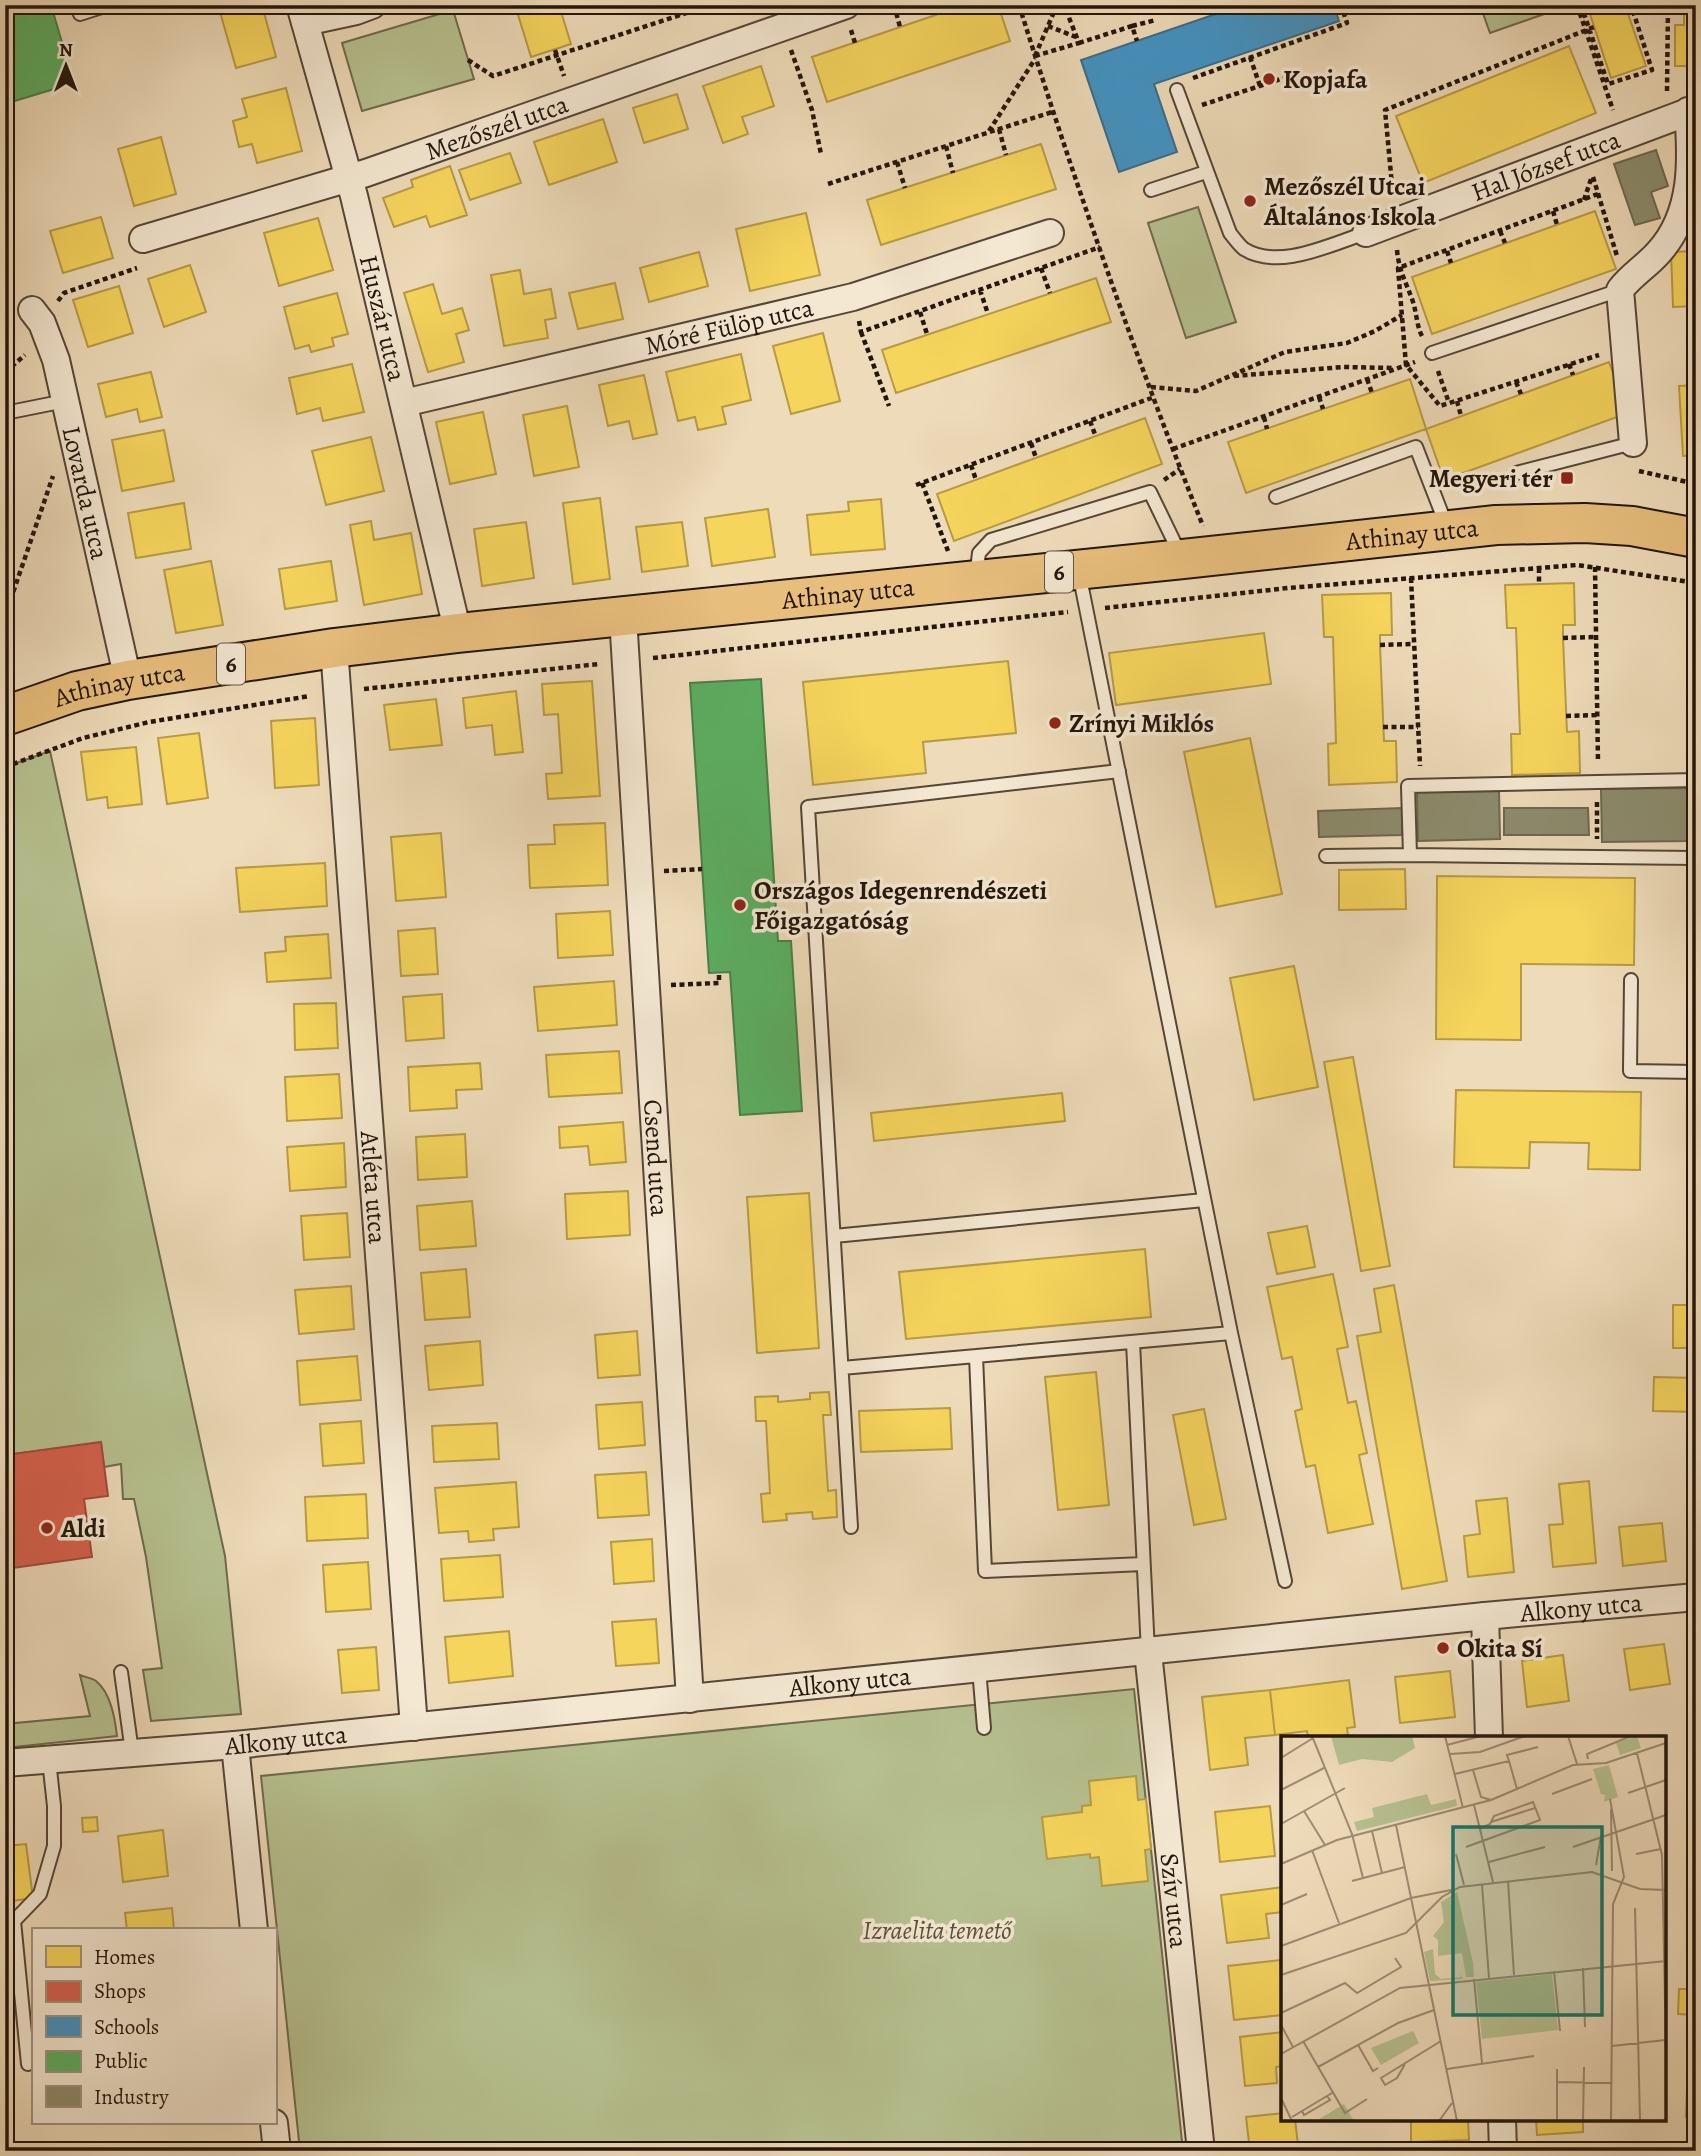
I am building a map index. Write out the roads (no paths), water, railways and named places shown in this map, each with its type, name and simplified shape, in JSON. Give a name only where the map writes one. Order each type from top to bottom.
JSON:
[{"type":"main road","name":"Athinay utca","points":[[5,716],[77,691],[128,680],[334,648],[623,617],[962,569],[1079,570],[1496,525],[1585,523],[1632,526],[1696,538]]},
{"type":"street","points":[[303,14],[372,5]]},
{"type":"street","name":"Mezőszél utca","points":[[143,239],[349,177],[846,5]]},
{"type":"street","name":"Huszár utca","points":[[303,14],[349,177],[458,633]]},
{"type":"street","name":"Hal József utca","points":[[1366,233],[1692,110],[1686,201],[1672,236],[1623,287]]},
{"type":"street","name":"Móré Fülöp utca","points":[[404,403],[853,297],[1050,233]]},
{"type":"street","points":[[1623,287],[1633,443]]},
{"type":"street","name":"Lovarda utca","points":[[32,310],[42,323],[56,360],[128,680]]},
{"type":"street","name":"Csend utca","points":[[623,617],[690,1699]]},
{"type":"street","name":"Atléta utca","points":[[334,648],[414,1727]]},
{"type":"street","name":"Alkony utca","points":[[5,1763],[235,1745],[1485,1616],[1696,1597]]},
{"type":"street","points":[[1485,1616],[1489,1736]]},
{"type":"street","name":"Szív utca","points":[[1148,1652],[1201,2151]]},
{"type":"street","points":[[235,1745],[254,1928]]},
{"type":"street","points":[[1502,2121],[1503,2151]]},
{"type":"street","points":[[275,2124],[277,2151]]},
{"type":"lane","points":[[80,14],[108,5]]},
{"type":"lane","points":[[1177,90],[1230,233],[1242,248],[1261,257],[1284,259],[1366,233]]},
{"type":"lane","points":[[1151,190],[1206,172]]},
{"type":"lane","points":[[1432,354],[1623,287]]},
{"type":"lane","points":[[5,413],[65,401]]},
{"type":"lane","points":[[1517,473],[1633,443]]},
{"type":"lane","points":[[1276,497],[1416,447],[1448,530]]},
{"type":"lane","points":[[962,569],[991,540],[1150,492],[1183,559]]},
{"type":"lane","points":[[1079,570],[1231,1333],[1285,1581]]},
{"type":"lane","points":[[851,1527],[808,807],[1119,771]]},
{"type":"lane","points":[[1410,855],[1408,786],[1696,780]]},
{"type":"lane","points":[[1326,856],[1696,858]]},
{"type":"lane","points":[[1631,980],[1630,1071],[1696,1072]]},
{"type":"lane","points":[[834,1236],[1205,1200]]},
{"type":"lane","points":[[842,1368],[1231,1333]]},
{"type":"lane","points":[[1133,1342],[1148,1652]]},
{"type":"lane","points":[[976,1356],[985,1571],[1143,1564]]},
{"type":"lane","points":[[979,1669],[984,1728]]},
{"type":"lane","points":[[121,1672],[132,1752]]},
{"type":"lane","points":[[28,2064],[14,1921],[40,1894],[54,1846],[54,1806],[48,1760]]},
{"type":"place","name":"Kopjafa","points":[[1269,79]]},
{"type":"place","name":"Mezőszél Utcai Általános Iskola","points":[[1250,201]]},
{"type":"place","name":"Megyeri tér","points":[[1567,478]]},
{"type":"place","name":"Zrínyi Miklós","points":[[1055,723]]},
{"type":"place","name":"Országos Idegenrendészeti Főigazgatóság","points":[[740,905]]},
{"type":"place","name":"Aldi","points":[[47,1528]]},
{"type":"place","name":"Okita Sí","points":[[1443,1648]]},
{"type":"park label","name":"Izraelita temető","points":[[937,1930]]}]
